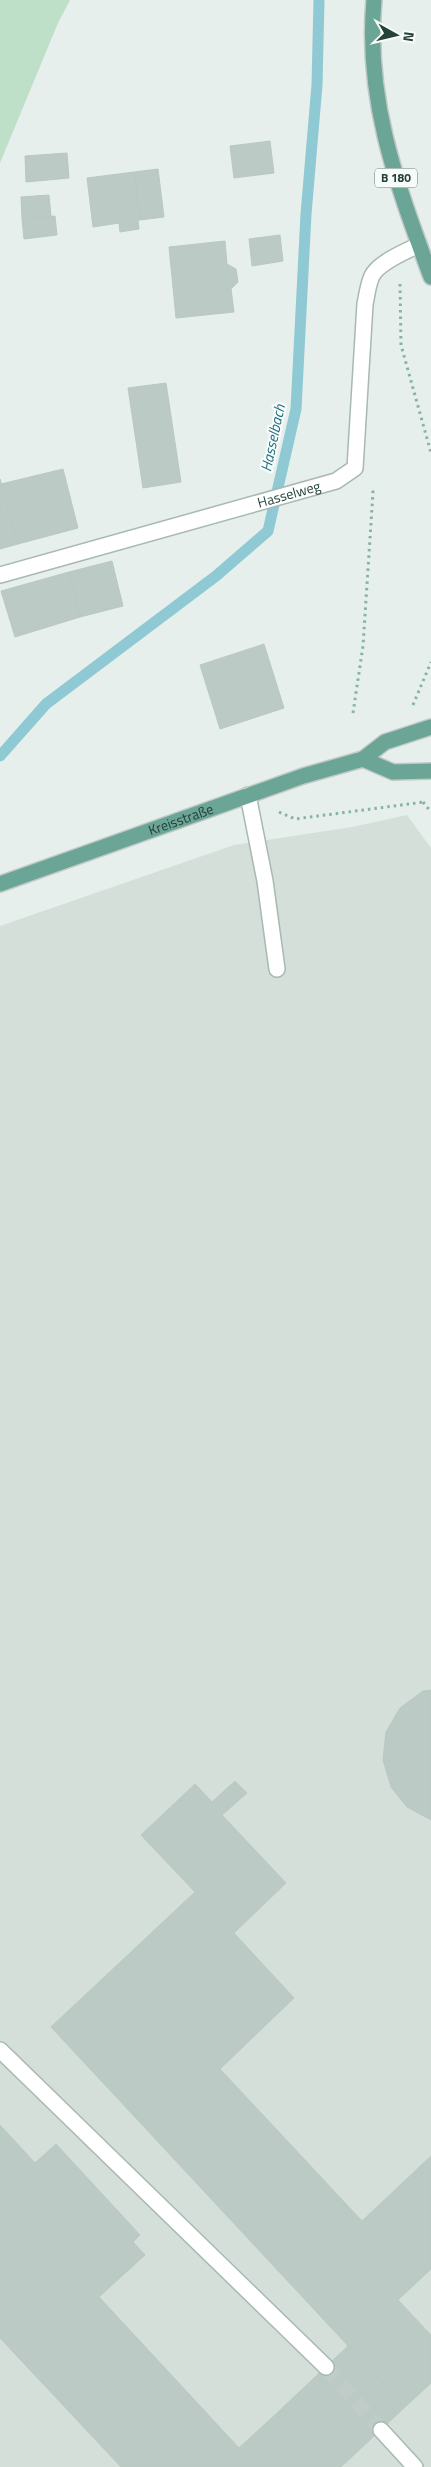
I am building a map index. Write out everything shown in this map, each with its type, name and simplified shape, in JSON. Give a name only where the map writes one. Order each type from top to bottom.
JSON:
[{"type":"main road","name":"B 180","points":[[374,0],[371,26],[377,108],[390,159],[431,277]]},
{"type":"main road","name":"Kreisstraße","points":[[0,884],[303,776],[363,759],[385,742],[431,727]]},
{"type":"main road","points":[[363,759],[393,772],[431,771]]},
{"type":"street","points":[[355,468],[365,304],[373,274],[399,254],[419,246]]},
{"type":"street","name":"Hasselweg","points":[[0,574],[336,481],[355,468]]},
{"type":"street","points":[[248,797],[265,881],[277,969]]},
{"type":"street","points":[[0,2050],[326,2367]]},
{"type":"street","points":[[381,2430],[416,2467]]},
{"type":"path","points":[[399,254],[401,345],[431,453]]},
{"type":"path","points":[[353,713],[363,646],[373,492],[355,468]]},
{"type":"path","points":[[412,710],[431,662]]},
{"type":"path","points":[[419,796],[431,812]]},
{"type":"path","points":[[248,797],[295,820],[424,802]]},
{"type":"shaded area","points":[[407,815],[431,848],[431,2467],[0,2467],[0,926],[234,845],[352,827]]},
{"type":"green space","points":[[0,0],[70,0],[58,23],[0,163]]},
{"type":"building","points":[[270,141],[274,173],[234,178],[230,146]]},
{"type":"building","points":[[67,153],[69,178],[26,182],[25,156]]},
{"type":"building","points":[[158,169],[164,217],[140,220],[134,172]]},
{"type":"building","points":[[134,172],[140,220],[138,220],[139,229],[120,232],[119,223],[93,227],[87,178]]},
{"type":"building","points":[[49,195],[51,216],[22,219],[21,197]]},
{"type":"building","points":[[55,216],[57,235],[24,239],[22,219]]},
{"type":"building","points":[[280,235],[283,261],[252,266],[249,239]]},
{"type":"building","points":[[225,241],[227,264],[236,269],[238,282],[231,289],[234,312],[176,318],[169,247]]},
{"type":"building","points":[[166,383],[181,482],[143,488],[128,388]]},
{"type":"building","points":[[63,469],[78,528],[18,544],[1,484]]},
{"type":"building","points":[[0,479],[18,544],[0,549]]},
{"type":"building","points":[[112,561],[123,606],[80,617],[69,572]]},
{"type":"building","points":[[69,572],[80,617],[15,637],[1,591]]},
{"type":"building","points":[[264,644],[284,708],[220,729],[200,665]]},
{"type":"building","points":[[431,1690],[431,1820],[407,1807],[391,1787],[383,1760],[386,1732],[400,1708],[423,1691]]},
{"type":"building","points":[[235,1781],[247,1793],[222,1815],[286,1883],[234,1933],[294,1998],[220,2069],[362,2221],[431,2156],[431,2269],[398,2300],[431,2335],[431,2383],[405,2407],[51,2027],[195,1892],[141,1835],[195,1784],[212,1802]]},
{"type":"building","points":[[0,2125],[35,2163],[56,2144],[140,2235],[133,2242],[145,2255],[99,2297],[239,2448],[277,2413],[327,2467],[121,2467],[0,2338]]},
{"type":"building","points":[[348,2346],[405,2407],[341,2467],[327,2467],[277,2413]]},
{"type":"waterway","name":"Hasselbach","points":[[0,756],[46,704],[216,576],[268,531],[296,409],[306,214],[317,85],[319,0]]},
{"type":"tunnel","points":[[326,2367],[381,2430]]}]
